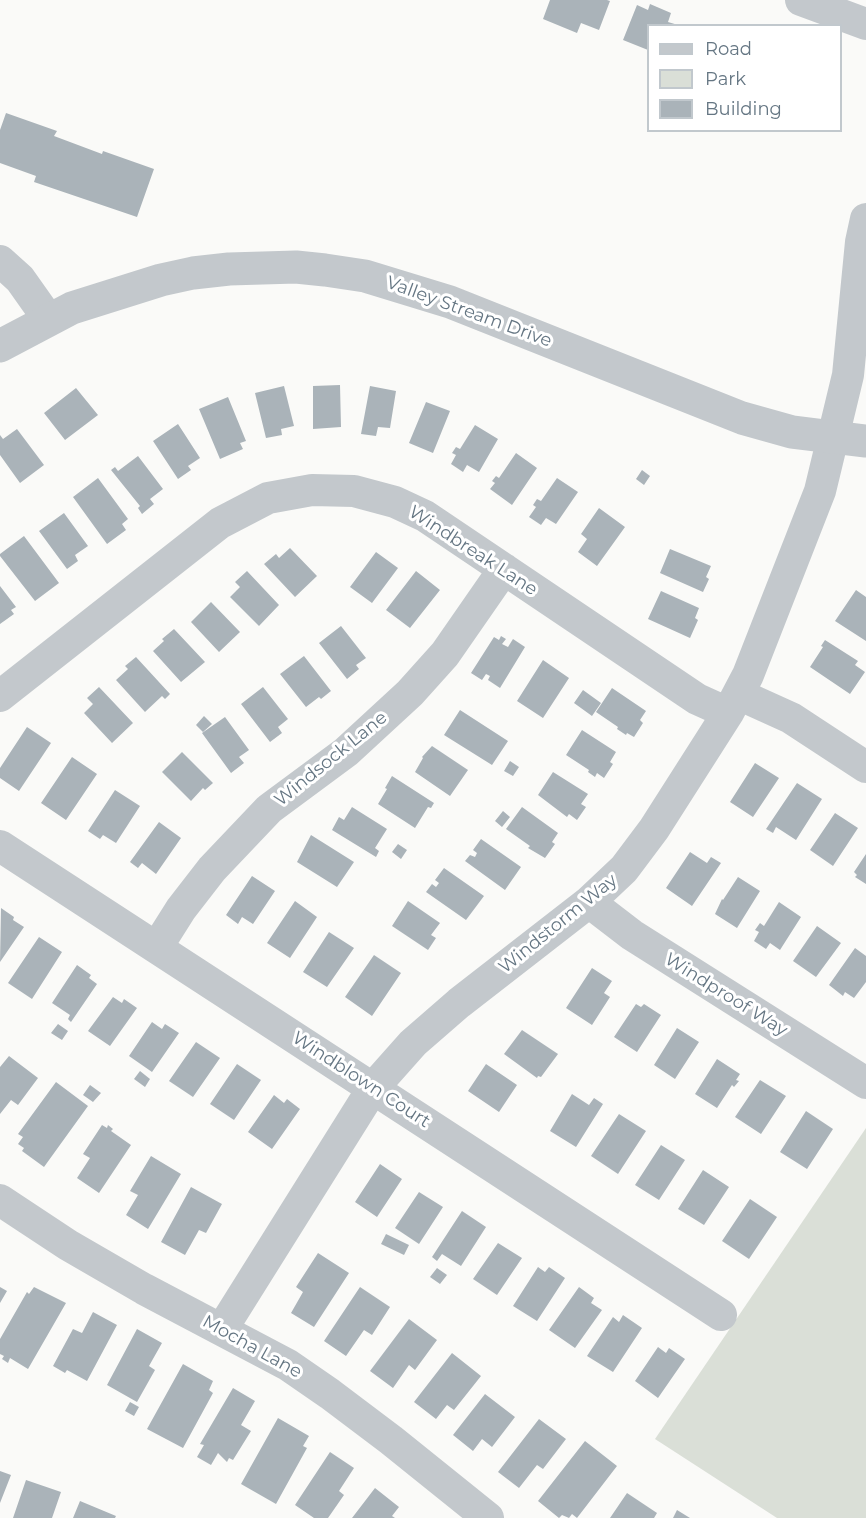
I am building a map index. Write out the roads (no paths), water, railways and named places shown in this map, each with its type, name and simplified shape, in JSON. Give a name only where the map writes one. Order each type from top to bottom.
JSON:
[{"type":"street","points":[[801,0],[866,24]]},
{"type":"street","name":"Windstorm Way","points":[[222,1329],[373,1088],[413,1043],[459,1003],[589,902],[624,869],[654,829],[733,704],[748,675],[820,491],[848,375],[861,242],[866,219]]},
{"type":"street","points":[[0,261],[20,279],[49,320]]},
{"type":"street","name":"Valley Stream Drive","points":[[0,346],[72,308],[107,295],[193,273],[274,267],[326,270],[365,276],[450,302],[742,418],[792,432],[866,441]]},
{"type":"street","name":"Windbreak Lane","points":[[0,696],[220,523],[268,498],[312,490],[354,491],[395,502],[425,516],[697,699],[733,704],[791,718],[866,767]]},
{"type":"street","name":"Windsock Lane","points":[[157,947],[181,909],[212,869],[269,809],[345,752],[410,693],[445,654],[504,569]]},
{"type":"street","name":"Windblown Court","points":[[0,846],[721,1315]]},
{"type":"street","name":"Windproof Way","points":[[589,902],[632,935],[866,1083]]},
{"type":"street","name":"Mocha Lane","points":[[0,1200],[68,1245],[144,1289],[288,1365],[330,1394],[488,1518]]}]
